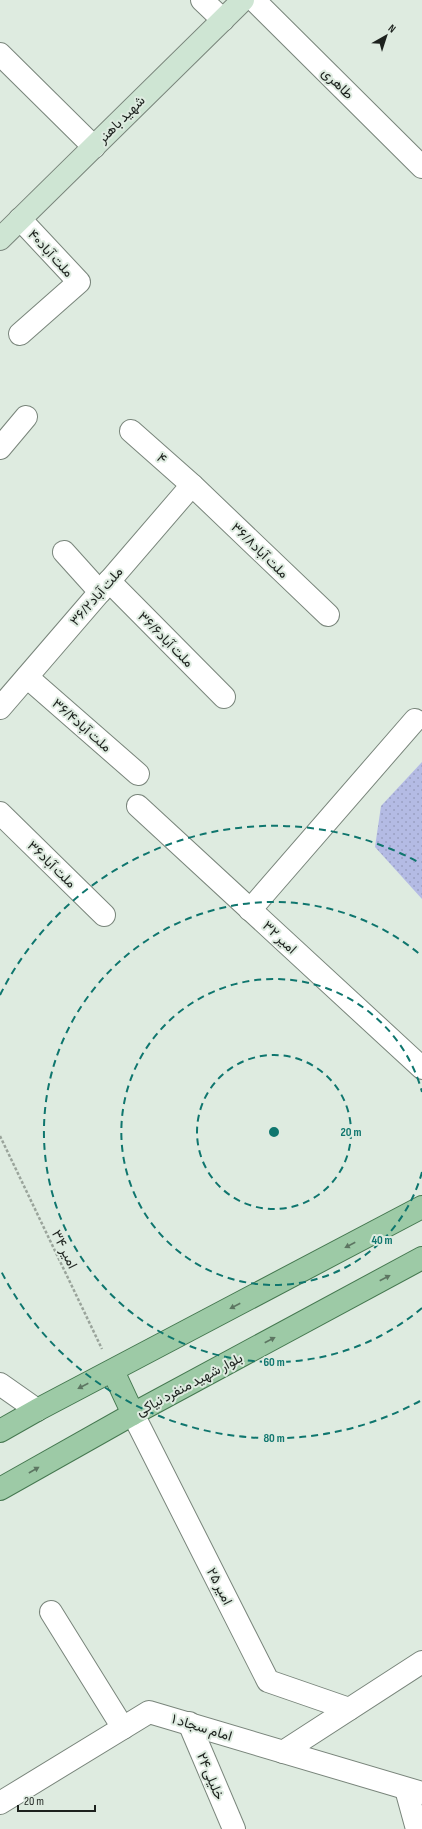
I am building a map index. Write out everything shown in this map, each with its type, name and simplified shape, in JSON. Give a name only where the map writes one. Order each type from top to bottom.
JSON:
[{"type":"main road","points":[[0,1431],[37,1410],[422,1208]]},
{"type":"main road","name":"بلوار شهید منفرد نیاکی","points":[[0,1489],[133,1414],[422,1258]]},
{"type":"main road","points":[[113,1371],[133,1414]]},
{"type":"street","points":[[202,0],[223,20]]},
{"type":"street","name":"شهید باهنر","points":[[0,239],[243,0]]},
{"type":"street","name":"طاهری","points":[[254,0],[422,167]]},
{"type":"street","points":[[0,54],[94,147]]},
{"type":"street","name":"ملت آباد۴۰","points":[[20,219],[79,282],[20,334]]},
{"type":"street","points":[[0,448],[26,417]]},
{"type":"street","name":"۴","points":[[131,431],[192,485]]},
{"type":"street","name":"ملت آباد۳۶/۲","points":[[0,708],[192,485]]},
{"type":"street","name":"ملت آباد۳۶/۸","points":[[192,485],[328,615]]},
{"type":"street","name":"ملت آباد۳۶/۶","points":[[64,552],[224,697]]},
{"type":"street","name":"ملت آباد۳۶/۴","points":[[27,677],[138,774]]},
{"type":"street","points":[[250,910],[415,720]]},
{"type":"street","name":"امیر ۳۲","points":[[138,806],[422,1068]]},
{"type":"street","name":"ملت آباد۳۶","points":[[0,813],[104,915]]},
{"type":"street","points":[[0,1384],[37,1410]]},
{"type":"street","name":"امیر ۲۵","points":[[133,1414],[268,1681],[350,1709]]},
{"type":"street","points":[[51,1612],[123,1728]]},
{"type":"street","points":[[283,1752],[422,1662]]},
{"type":"street","name":"امام سجاد ۱","points":[[0,1803],[149,1712],[414,1791]]},
{"type":"street","name":"خلیلی ۲۴","points":[[189,1723],[234,1829]]},
{"type":"street","points":[[414,1791],[417,1829]]},
{"type":"path","name":"امیر ۳۴","points":[[0,1136],[113,1371]]},
{"type":"shaded area","points":[[422,762],[422,899],[375,847],[381,806]]}]
